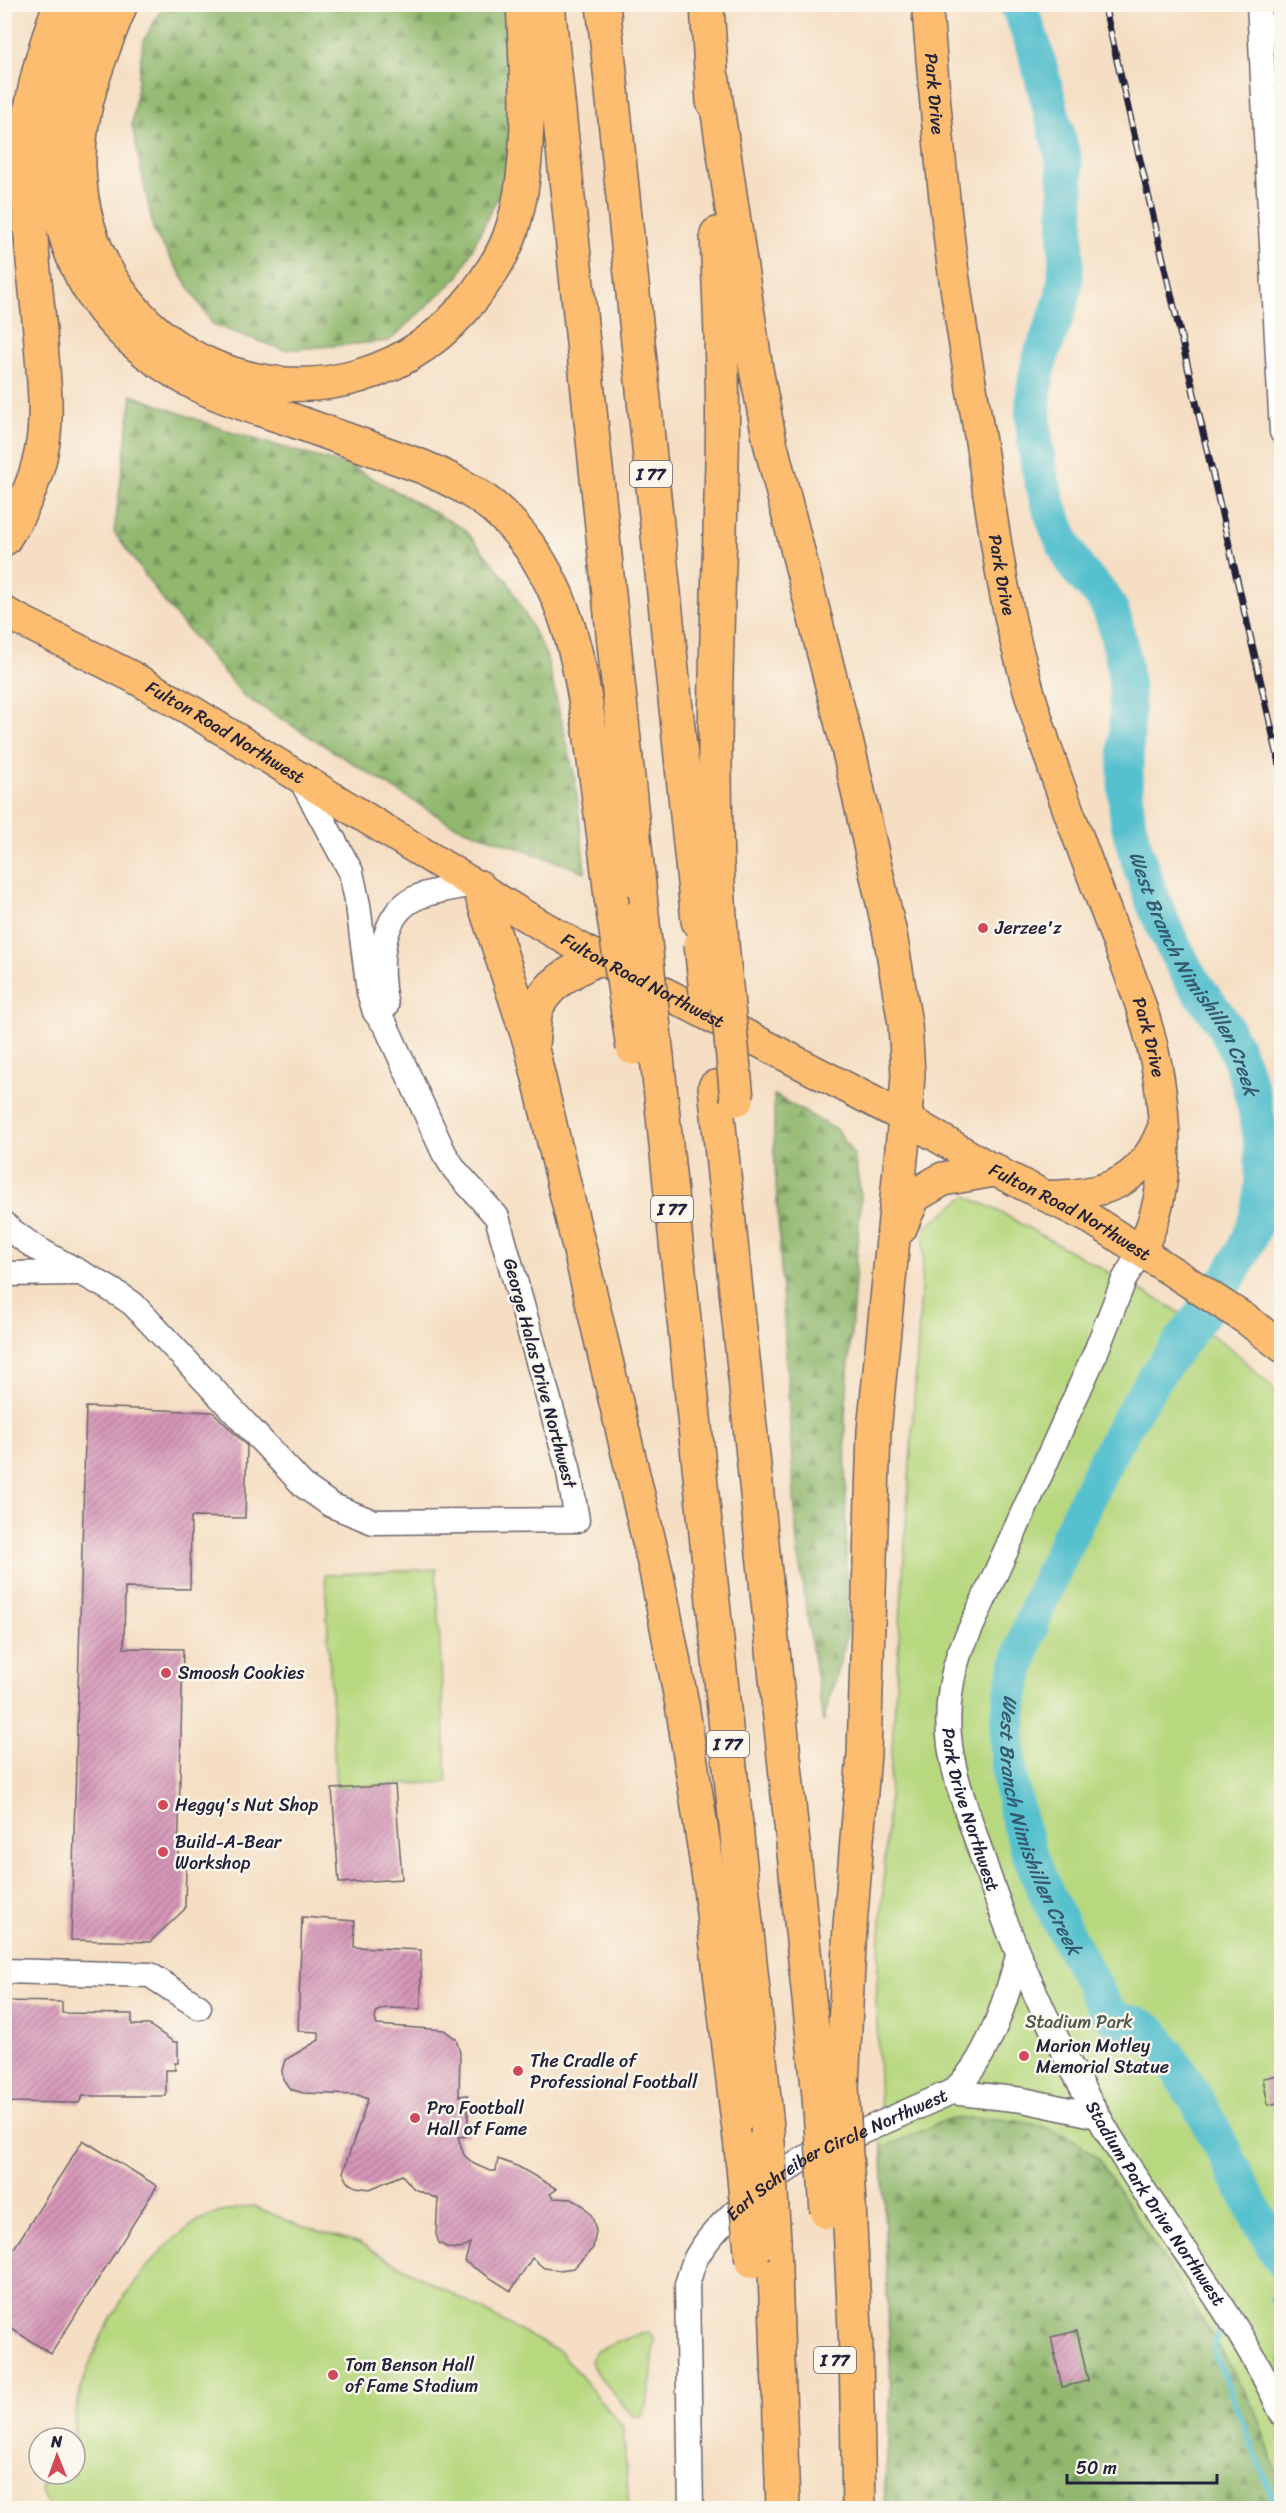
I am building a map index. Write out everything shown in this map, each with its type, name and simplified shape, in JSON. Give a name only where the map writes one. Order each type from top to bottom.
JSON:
[{"type":"highway","points":[[4,539],[27,499],[43,442],[45,393],[28,181],[28,128],[37,79],[60,4]]},
{"type":"highway","points":[[90,4],[62,93],[56,134],[55,165],[62,223],[81,273],[108,313],[127,336],[160,362],[190,381],[224,396],[423,466],[465,487],[500,513],[522,537],[540,562],[555,590],[575,646],[587,711],[611,897],[645,1052]]},
{"type":"highway","points":[[121,4],[100,54],[85,112],[79,157],[84,211],[94,246],[123,297],[163,338],[190,357],[238,376],[269,382],[300,384],[358,375],[387,365],[415,351],[462,312],[497,262],[516,215],[521,186],[527,71],[524,4]]},
{"type":"highway","name":"I 77","points":[[548,4],[642,914],[645,1052],[688,1361],[767,2127],[763,2251],[783,2508]]},
{"type":"highway","name":"I 77","points":[[603,4],[712,949],[726,1093],[743,1361],[830,2091]]},
{"type":"highway","points":[[707,4],[712,80],[722,369],[722,459],[714,722],[717,883],[712,949]]},
{"type":"highway","points":[[712,80],[756,369],[770,442],[852,760],[890,934],[905,1024],[908,1074],[905,1118],[874,1431],[864,1754],[850,1926],[830,2091],[838,2208],[856,2351],[859,2508]]},
{"type":"highway","points":[[476,886],[532,1049],[629,1452],[677,1682],[708,1872],[741,2147],[763,2251],[762,2391],[778,2508]]},
{"type":"highway","points":[[532,1049],[537,1008],[551,987],[567,975],[598,958]]},
{"type":"highway","points":[[893,1244],[914,1196],[943,1179],[994,1170]]},
{"type":"highway","name":"I 77","points":[[838,2208],[834,2344],[839,2508]]},
{"type":"main road","name":"Park Drive","points":[[927,4],[948,231],[1000,563],[1020,661],[1057,778],[1150,1036],[1159,1081],[1164,1126],[1163,1173],[1159,1205],[1153,1227],[1151,1256]]},
{"type":"main road","name":"Fulton Road Northwest","points":[[4,612],[132,676],[598,958],[905,1118],[994,1170],[1048,1196],[1151,1256],[1247,1320],[1281,1347]]},
{"type":"main road","points":[[1048,1196],[1090,1192],[1113,1186],[1131,1177],[1154,1150],[1164,1126]]},
{"type":"street","points":[[1259,4],[1281,432]]},
{"type":"street","name":"George Halas Drive Northwest","points":[[4,1224],[16,1234],[80,1273],[107,1285],[133,1304],[164,1334],[304,1486],[331,1505],[373,1522],[577,1520],[568,1467],[497,1217],[455,1170],[444,1153],[386,1026],[375,1012],[369,992],[357,895],[347,861],[301,780]]},
{"type":"street","points":[[360,926],[388,927],[400,910],[419,896],[476,886]]},
{"type":"street","name":"George Halas Drive Northwest","points":[[386,1026],[382,968],[388,927]]},
{"type":"street","name":"Park Drive Northwest","points":[[1018,1956],[994,1895],[949,1751],[947,1721],[950,1681],[993,1573],[1020,1520],[1095,1354],[1122,1285],[1151,1256]]},
{"type":"street","name":"George Halas Drive Northwest","points":[[4,1274],[80,1273]]},
{"type":"street","points":[[951,2092],[962,2084],[974,2066],[1002,2012],[1018,1956]]},
{"type":"street","name":"Stadium Park Drive Northwest","points":[[1018,1956],[1098,2116],[1153,2205],[1242,2338],[1264,2375],[1281,2414]]},
{"type":"street","points":[[4,1971],[150,1975],[200,2007]]},
{"type":"street","name":"Earl Schreiber Circle Northwest","points":[[692,2508],[687,2284],[695,2259],[718,2227],[790,2168],[810,2155],[951,2092],[1023,2100],[1098,2116]]},
{"type":"green space","points":[[164,5],[507,5],[516,80],[507,178],[459,276],[389,341],[285,350],[213,325],[154,232],[132,125],[143,42]]},
{"type":"green space","points":[[132,395],[230,432],[352,467],[464,529],[507,580],[546,655],[575,778],[585,872],[451,824],[244,696],[166,604],[114,532]]},
{"type":"green space","points":[[774,1095],[837,1130],[854,1155],[861,1196],[845,1417],[847,1636],[823,1723],[797,1546],[774,1149]]},
{"type":"green space","name":"Stadium Park","points":[[966,1196],[996,1210],[1171,1307],[1232,1349],[1281,1396],[1281,2508],[884,2508],[891,2391],[876,2002],[925,1228]]},
{"type":"green space","points":[[436,1569],[447,1782],[336,1788],[325,1575]]},
{"type":"green space","points":[[968,2118],[1021,2122],[1055,2131],[1071,2138],[1099,2160],[1210,2332],[1255,2410],[1281,2484],[1281,2508],[884,2508],[891,2391],[882,2148],[946,2120]]},
{"type":"green space","name":"Tom Benson Hall of Fame Stadium","points":[[253,2206],[298,2225],[356,2242],[560,2352],[623,2427],[629,2508],[50,2508],[41,2490],[42,2486],[87,2486],[87,2426],[74,2426],[75,2415],[93,2355],[119,2305],[135,2282],[172,2242],[199,2221],[229,2210]]},
{"type":"green space","points":[[641,2333],[649,2333],[654,2338],[650,2388],[642,2416],[633,2416],[602,2380],[591,2362],[594,2352]]},
{"type":"building","points":[[86,1407],[213,1412],[247,1446],[245,1518],[191,1517],[190,1589],[125,1588],[124,1648],[183,1649],[178,1866],[186,1866],[185,1909],[150,1942],[71,1940]]},
{"type":"building","points":[[395,1785],[402,1879],[339,1883],[332,1789]]},
{"type":"building","name":"Pro Football Hall of Fame","points":[[302,1917],[355,1921],[354,1947],[421,1950],[421,2009],[386,2008],[377,2011],[375,2019],[377,2025],[444,2030],[456,2039],[460,2053],[459,2096],[468,2095],[468,2136],[458,2137],[464,2155],[474,2164],[490,2171],[496,2171],[498,2159],[519,2167],[557,2189],[550,2194],[553,2198],[572,2199],[584,2206],[592,2216],[596,2231],[593,2248],[574,2268],[560,2270],[544,2268],[532,2258],[511,2291],[465,2262],[470,2243],[461,2249],[448,2248],[439,2243],[436,2234],[438,2199],[414,2189],[402,2175],[370,2189],[356,2187],[348,2182],[343,2172],[368,2099],[358,2095],[303,2093],[290,2089],[283,2079],[282,2070],[285,2060],[319,2040],[319,2032],[298,2031]]},
{"type":"building","points":[[4,2001],[62,2002],[62,2013],[132,2014],[132,2025],[149,2025],[174,2042],[178,2042],[178,2063],[175,2063],[175,2070],[166,2070],[166,2096],[83,2096],[79,2103],[4,2102]]},
{"type":"building","points":[[1279,2075],[1282,2102],[1268,2105],[1263,2078]]},
{"type":"building","points":[[83,2140],[157,2186],[51,2354],[4,2324],[4,2264]]},
{"type":"building","points":[[1077,2331],[1088,2381],[1062,2387],[1051,2337]]},
{"type":"waterway","name":"West Branch Nimishillen Creek","points":[[1017,4],[1028,29],[1040,68],[1062,153],[1066,187],[1066,275],[1060,307],[1040,360],[1034,396],[1034,432],[1039,470],[1063,543],[1077,568],[1105,600],[1115,625],[1124,662],[1126,684],[1125,770],[1130,831],[1147,885],[1176,953],[1192,981],[1225,1027],[1242,1063],[1258,1123],[1262,1183],[1259,1208],[1252,1232],[1241,1255],[1213,1300],[1167,1361],[1127,1422],[1093,1486],[1045,1589],[1014,1681],[1007,1745],[1010,1778],[1024,1838],[1035,1867],[1104,2006],[1114,2017],[1147,2029],[1158,2040],[1199,2104],[1282,2260]]},
{"type":"waterway","points":[[1272,2300],[1282,2297]]},
{"type":"waterway","points":[[1219,2334],[1214,2344],[1216,2356],[1277,2508]]},
{"type":"railway","points":[[1104,4],[1282,774]]},
{"type":"place","name":"Jerzee'z","points":[[983,928]]},
{"type":"place","name":"Smoosh Cookies","points":[[166,1673]]},
{"type":"place","name":"Heggy's Nut Shop","points":[[163,1805]]},
{"type":"place","name":"Build-A-Bear Workshop","points":[[163,1852]]},
{"type":"place","name":"Marion Motley Memorial Statue","points":[[1024,2056]]},
{"type":"place","name":"The Cradle of Professional Football","points":[[518,2071]]},
{"type":"place","name":"Pro Football Hall of Fame","points":[[415,2118]]},
{"type":"place","name":"Tom Benson Hall of Fame Stadium","points":[[333,2375]]}]
